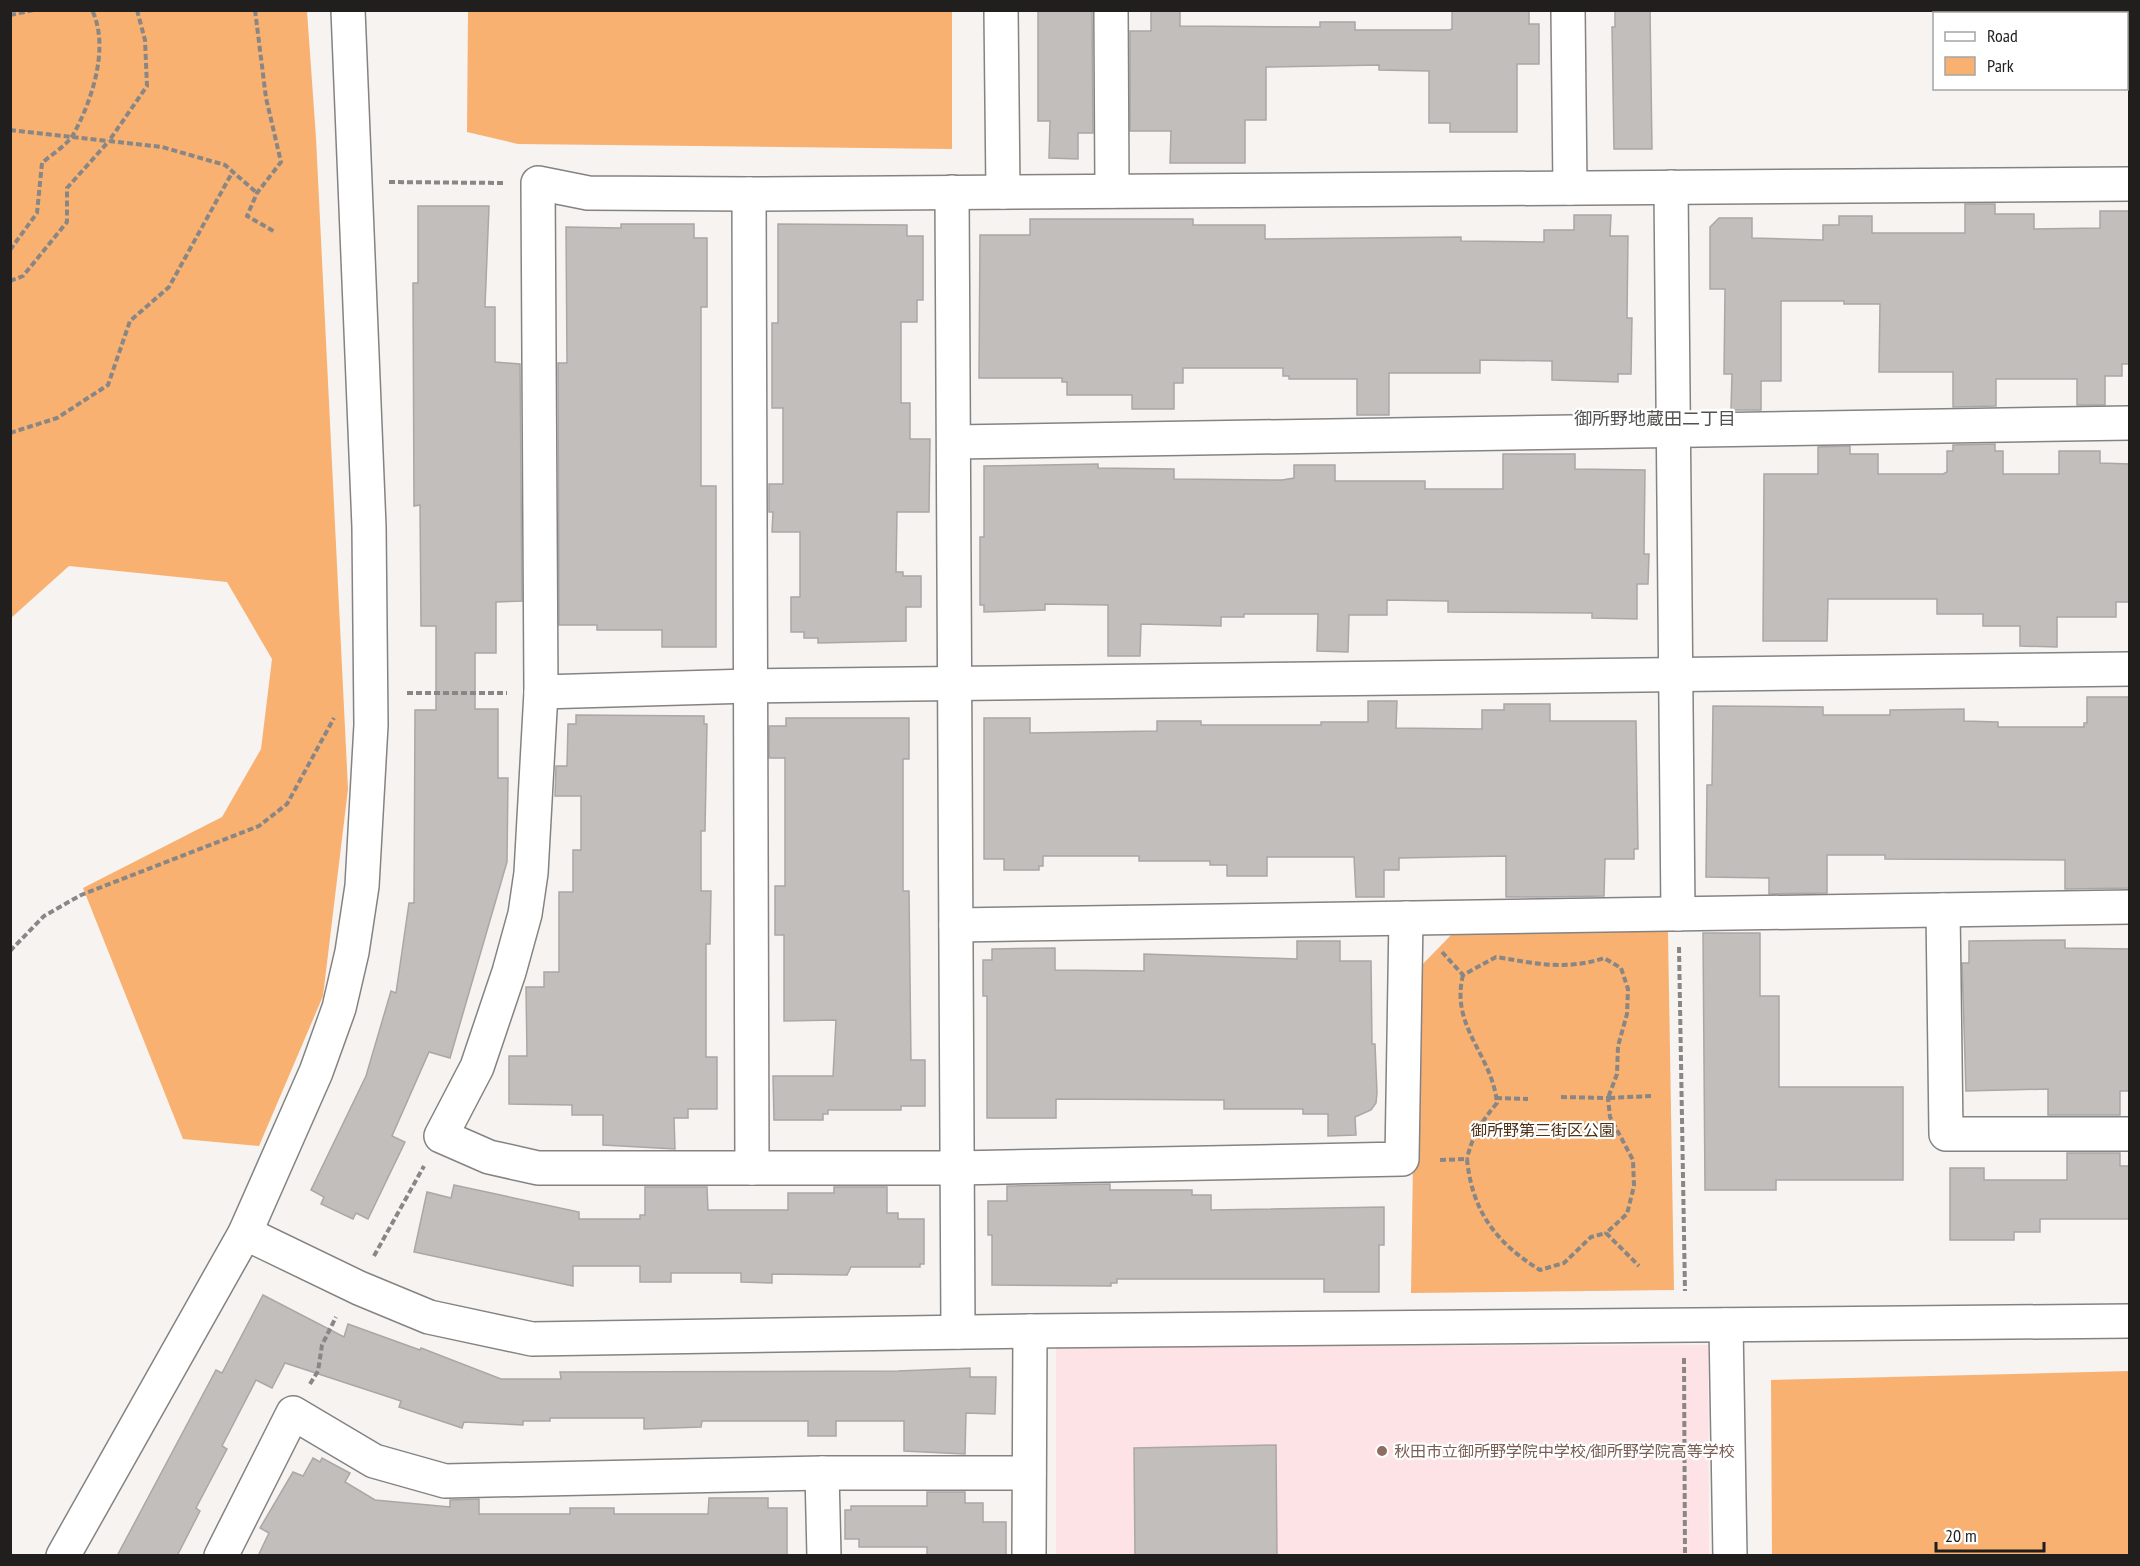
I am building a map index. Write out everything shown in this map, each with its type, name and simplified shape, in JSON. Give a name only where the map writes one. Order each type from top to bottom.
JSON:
[{"type":"street","points":[[63,1556],[245,1233],[316,1071],[339,1008],[352,952],[362,886],[372,725],[369,526],[348,10]]},
{"type":"street","points":[[1001,10],[1003,192]]},
{"type":"street","points":[[1111,10],[1112,191]]},
{"type":"street","points":[[1568,10],[1570,188]]},
{"type":"street","points":[[1406,918],[1401,1159],[957,1168],[538,1168],[489,1157],[441,1136],[477,1067],[509,972],[525,914],[531,873],[542,692],[538,183],[588,193],[749,194],[2130,184]]},
{"type":"street","points":[[1671,187],[1678,914]]},
{"type":"street","points":[[952,192],[958,1332]]},
{"type":"street","points":[[749,194],[752,1168]]},
{"type":"street","points":[[954,442],[2130,423]]},
{"type":"street","points":[[542,692],[955,683],[2130,669]]},
{"type":"street","points":[[956,926],[2130,906]]},
{"type":"street","points":[[1942,910],[1946,1134],[2130,1134]]},
{"type":"street","points":[[245,1233],[359,1288],[429,1317],[532,1339],[1030,1331],[2130,1321]]},
{"type":"street","points":[[1726,1325],[1730,1556]]},
{"type":"street","points":[[1029,1556],[1030,1331]]},
{"type":"street","points":[[221,1556],[293,1413],[374,1461],[445,1481],[822,1473],[1029,1473]]},
{"type":"street","points":[[822,1473],[824,1556]]},
{"type":"path","points":[[10,15],[34,10]]},
{"type":"path","points":[[10,250],[37,213],[42,163],[72,136],[98,73],[99,25],[92,10]]},
{"type":"path","points":[[10,281],[23,276],[67,222],[67,188],[109,141],[147,86],[145,40],[137,10]]},
{"type":"path","points":[[255,10],[266,98],[281,162],[257,193],[248,216],[275,231]]},
{"type":"path","points":[[10,130],[162,147],[225,165],[257,193]]},
{"type":"path","points":[[10,433],[57,418],[108,385],[130,321],[169,287],[233,171]]},
{"type":"path","points":[[387,182],[538,183]]},
{"type":"path","points":[[400,693],[542,692]]},
{"type":"path","points":[[10,951],[44,916],[81,895],[259,826],[287,804],[335,717]]},
{"type":"path","points":[[1678,914],[1685,1326],[1685,1556]]},
{"type":"path","points":[[1440,949],[1463,975]]},
{"type":"path","points":[[1496,957],[1527,964],[1584,964],[1604,958],[1621,968],[1628,989],[1627,1014],[1618,1046],[1617,1074],[1608,1098],[1610,1117],[1633,1160],[1634,1186],[1627,1214],[1606,1233],[1592,1237],[1564,1263],[1540,1270],[1517,1256],[1491,1230],[1469,1174],[1467,1159],[1470,1143],[1480,1122],[1497,1103],[1496,1098],[1485,1062],[1462,1018],[1459,993],[1463,975],[1496,957]]},
{"type":"path","points":[[1561,1097],[1651,1096]]},
{"type":"path","points":[[1496,1098],[1528,1099]]},
{"type":"path","points":[[370,1263],[441,1136]]},
{"type":"path","points":[[1440,1160],[1467,1159]]},
{"type":"path","points":[[1606,1233],[1639,1266]]},
{"type":"path","points":[[293,1413],[318,1371],[322,1345],[341,1306]]},
{"type":"shaded area","name":"秋田市立御所野学院中学校/御所野学院高等学校","points":[[1708,1345],[1709,1555],[1056,1556],[1056,1347]]},
{"type":"green space","points":[[11,10],[307,11],[316,138],[348,789],[323,996],[259,1146],[183,1139],[83,888],[222,817],[261,749],[272,659],[227,582],[69,566],[11,618]]},
{"type":"green space","points":[[952,11],[952,149],[518,144],[467,132],[468,12]]},
{"type":"green space","name":"御所野第三街区公園","points":[[1454,932],[1668,932],[1674,1290],[1411,1293],[1416,971]]},
{"type":"green space","points":[[2129,1371],[2129,1555],[1772,1555],[1771,1380]]},
{"type":"building","points":[[1038,10],[1092,10],[1093,133],[1078,133],[1078,159],[1049,158],[1050,121],[1038,121]]},
{"type":"building","points":[[1151,10],[1180,10],[1180,26],[1320,27],[1320,22],[1355,22],[1355,30],[1449,30],[1452,29],[1452,10],[1529,10],[1529,24],[1539,24],[1539,64],[1517,64],[1517,132],[1450,132],[1450,123],[1429,123],[1429,71],[1379,70],[1379,65],[1266,67],[1266,120],[1245,120],[1245,163],[1170,163],[1171,131],[1130,131],[1130,31],[1151,31]]},
{"type":"building","points":[[1615,10],[1650,10],[1652,149],[1614,149],[1612,27],[1615,27]]},
{"type":"building","points":[[1965,204],[1995,204],[1995,214],[2034,214],[2034,229],[2100,228],[2100,211],[2130,211],[2130,364],[2122,364],[2122,376],[2105,376],[2105,405],[2077,405],[2077,379],[1996,379],[1996,406],[1953,407],[1953,372],[1879,372],[1880,304],[1844,304],[1844,301],[1781,301],[1781,381],[1761,381],[1761,410],[1731,410],[1732,374],[1724,374],[1725,289],[1710,289],[1710,227],[1719,218],[1752,218],[1752,238],[1823,240],[1823,225],[1839,225],[1839,216],[1872,216],[1872,233],[1965,233]]},
{"type":"building","points":[[418,206],[489,206],[485,307],[495,307],[495,362],[520,364],[522,601],[496,602],[496,653],[475,653],[475,709],[498,709],[498,778],[508,778],[507,862],[450,1058],[429,1052],[392,1136],[405,1142],[368,1219],[356,1213],[353,1219],[321,1204],[324,1197],[311,1190],[366,1076],[391,991],[396,993],[409,903],[414,903],[415,710],[436,710],[436,626],[421,626],[420,505],[414,506],[413,283],[418,283]]},
{"type":"building","points":[[1574,215],[1611,215],[1610,236],[1628,236],[1627,318],[1632,318],[1631,374],[1618,374],[1618,382],[1552,380],[1552,361],[1480,360],[1480,373],[1389,373],[1389,415],[1357,415],[1357,379],[1289,379],[1289,376],[1283,376],[1283,368],[1183,368],[1183,383],[1174,383],[1174,409],[1132,409],[1132,395],[1067,395],[1067,382],[1062,382],[1062,378],[979,378],[980,235],[1030,235],[1030,219],[1193,219],[1193,225],[1265,225],[1265,239],[1461,237],[1461,241],[1544,242],[1544,230],[1574,230]]},
{"type":"building","points":[[621,224],[694,224],[694,238],[707,238],[707,307],[701,307],[701,486],[716,486],[716,647],[662,647],[662,630],[597,630],[597,625],[559,625],[558,363],[567,363],[566,227],[621,228]]},
{"type":"building","points":[[778,224],[907,225],[907,236],[923,236],[923,300],[917,300],[917,322],[901,322],[901,403],[910,403],[910,439],[930,439],[929,512],[897,512],[896,572],[903,572],[903,576],[921,576],[921,607],[906,607],[906,641],[818,643],[818,638],[804,638],[804,632],[791,632],[791,597],[800,597],[800,532],[772,532],[773,512],[769,512],[769,484],[783,484],[783,408],[772,408],[772,323],[778,323]]},
{"type":"building","points":[[1995,444],[1995,451],[2003,451],[2003,474],[2059,474],[2059,451],[2100,451],[2100,463],[2130,464],[2130,602],[2116,602],[2116,617],[2057,617],[2057,647],[2020,646],[2020,626],[1983,626],[1983,614],[1937,614],[1937,599],[1828,599],[1827,641],[1763,641],[1764,474],[1818,474],[1818,447],[1850,446],[1850,454],[1878,454],[1878,474],[1943,474],[1947,472],[1947,451],[1953,451],[1953,445]]},
{"type":"building","points":[[1503,454],[1575,454],[1575,469],[1645,470],[1644,554],[1649,554],[1648,584],[1637,584],[1637,619],[1592,618],[1592,613],[1448,612],[1448,601],[1387,600],[1387,615],[1349,615],[1348,652],[1317,651],[1318,614],[1244,614],[1244,617],[1221,617],[1221,626],[1141,624],[1140,656],[1108,656],[1108,605],[1045,604],[1045,610],[984,612],[984,605],[980,605],[980,537],[984,537],[984,466],[1098,464],[1098,468],[1174,469],[1174,479],[1282,480],[1294,478],[1294,465],[1335,465],[1335,481],[1425,481],[1425,489],[1503,489]]},
{"type":"building","points":[[2087,697],[2130,697],[2130,888],[2065,889],[2065,860],[1885,859],[1885,855],[1827,855],[1827,893],[1769,894],[1769,878],[1706,877],[1707,785],[1712,785],[1713,706],[1823,707],[1823,715],[1890,715],[1890,710],[1964,709],[1964,721],[1998,722],[1998,727],[2084,727],[2084,723],[2087,723]]},
{"type":"building","points":[[1368,701],[1397,701],[1396,728],[1482,729],[1482,710],[1504,710],[1504,704],[1550,704],[1550,721],[1636,721],[1638,849],[1634,849],[1634,859],[1605,859],[1604,896],[1506,897],[1506,856],[1399,858],[1399,870],[1384,870],[1384,897],[1356,897],[1354,857],[1267,857],[1267,876],[1227,876],[1227,865],[1210,865],[1210,861],[1139,861],[1139,856],[1043,856],[1043,866],[1039,866],[1039,870],[1004,870],[1004,859],[984,859],[984,718],[1030,718],[1030,733],[1157,731],[1157,721],[1201,721],[1201,725],[1321,725],[1321,722],[1368,722]]},
{"type":"building","points":[[576,715],[704,716],[704,724],[707,724],[705,831],[701,831],[701,891],[711,891],[710,944],[706,944],[706,1057],[717,1057],[717,1109],[688,1109],[688,1118],[674,1118],[675,1149],[603,1145],[603,1115],[572,1115],[572,1105],[509,1104],[509,1056],[527,1056],[526,987],[544,987],[544,972],[559,972],[559,892],[573,892],[573,850],[581,850],[581,796],[555,796],[556,766],[567,766],[568,724],[576,724]]},
{"type":"building","points":[[786,718],[909,718],[909,759],[903,759],[903,891],[909,891],[911,1060],[925,1060],[925,1106],[901,1106],[901,1110],[828,1110],[828,1114],[823,1114],[823,1120],[774,1120],[773,1076],[833,1076],[836,1020],[784,1021],[784,935],[775,935],[775,886],[785,886],[785,758],[769,758],[769,726],[786,726]]},
{"type":"building","points":[[1703,933],[1760,933],[1760,996],[1779,996],[1779,1087],[1903,1087],[1903,1180],[1776,1180],[1776,1190],[1705,1190]]},
{"type":"building","points":[[2065,940],[2065,948],[2130,949],[2130,1091],[2120,1091],[2120,1115],[2048,1115],[2048,1089],[1966,1091],[1962,963],[1969,963],[1969,941]]},
{"type":"building","points":[[1297,941],[1340,941],[1340,961],[1371,961],[1372,1044],[1375,1044],[1377,1093],[1376,1103],[1371,1110],[1355,1117],[1356,1135],[1328,1136],[1328,1114],[1303,1114],[1303,1109],[1224,1109],[1224,1100],[1056,1099],[1056,1118],[987,1118],[987,996],[983,996],[983,960],[992,960],[992,949],[1055,948],[1055,970],[1144,971],[1144,954],[1297,959]]},
{"type":"building","points":[[2067,1153],[2120,1153],[2120,1166],[2130,1166],[2130,1219],[2040,1219],[2040,1232],[2014,1232],[2014,1240],[1950,1240],[1950,1168],[1984,1168],[1984,1180],[2067,1180]]},
{"type":"building","points":[[1110,1184],[1110,1190],[1192,1190],[1192,1195],[1211,1195],[1211,1210],[1384,1207],[1384,1245],[1379,1245],[1379,1292],[1324,1292],[1324,1279],[1117,1279],[1117,1283],[1111,1283],[1111,1286],[992,1285],[992,1235],[988,1235],[988,1201],[1007,1201],[1007,1186]]},
{"type":"building","points":[[454,1185],[579,1212],[579,1219],[640,1219],[640,1215],[645,1215],[645,1187],[707,1187],[708,1210],[788,1210],[788,1193],[834,1193],[834,1187],[887,1187],[887,1213],[898,1213],[898,1219],[924,1219],[924,1264],[920,1264],[920,1267],[851,1267],[847,1275],[772,1274],[772,1283],[741,1282],[741,1273],[671,1273],[671,1282],[640,1282],[640,1266],[573,1266],[573,1286],[414,1252],[427,1192],[451,1198]]},
{"type":"building","points":[[263,1295],[344,1337],[348,1324],[420,1350],[421,1348],[501,1379],[561,1379],[560,1372],[898,1371],[970,1368],[970,1377],[996,1377],[995,1414],[966,1413],[965,1454],[904,1451],[904,1421],[836,1421],[836,1436],[808,1436],[808,1421],[702,1421],[701,1427],[644,1429],[644,1418],[550,1418],[550,1421],[523,1421],[523,1425],[464,1422],[462,1428],[399,1407],[401,1401],[285,1363],[272,1388],[256,1380],[222,1446],[227,1449],[196,1508],[200,1511],[177,1556],[117,1556],[216,1370],[222,1373]]},
{"type":"building","points":[[1276,1445],[1277,1556],[1135,1556],[1134,1448]]},
{"type":"building","points":[[313,1458],[320,1462],[322,1458],[350,1473],[345,1482],[375,1500],[450,1507],[450,1500],[479,1499],[479,1514],[570,1514],[570,1508],[614,1508],[614,1514],[708,1514],[709,1498],[768,1498],[768,1508],[787,1508],[787,1556],[258,1556],[269,1533],[260,1528],[293,1472],[303,1476]]},
{"type":"building","points":[[927,1492],[965,1492],[965,1503],[983,1503],[983,1522],[1006,1522],[1006,1556],[927,1556],[927,1547],[859,1547],[859,1539],[845,1539],[845,1510],[851,1510],[851,1506],[927,1506]]},
{"type":"place","name":"秋田市立御所野学院中学校/御所野学院高等学校","points":[[1382,1451]]},
{"type":"district","name":"御所野地蔵田二丁目","points":[[1655,418]]}]
